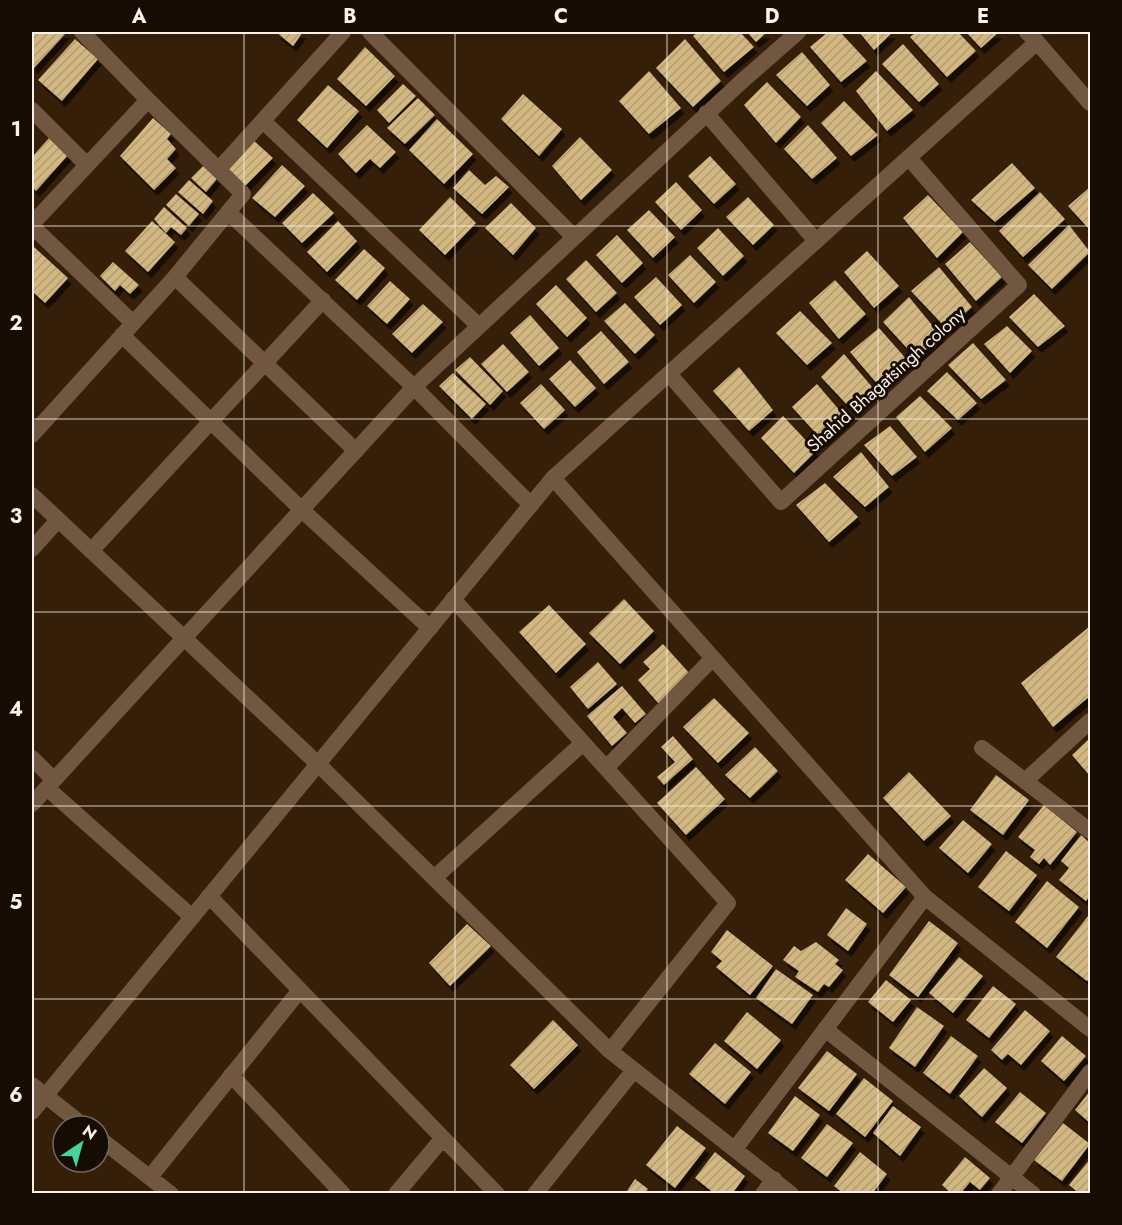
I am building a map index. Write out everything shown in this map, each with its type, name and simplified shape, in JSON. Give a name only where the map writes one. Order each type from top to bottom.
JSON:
[{"type":"street","points":[[32,435],[175,277],[243,194],[82,32]]},
{"type":"street","points":[[219,169],[344,32]]},
{"type":"street","points":[[370,32],[574,237]]},
{"type":"street","points":[[32,804],[414,387],[706,114],[798,32]]},
{"type":"street","points":[[32,1112],[553,478],[909,158],[1032,37],[1090,104]]},
{"type":"street","points":[[148,100],[32,225],[210,422],[430,628]]},
{"type":"street","points":[[32,110],[87,165]]},
{"type":"street","points":[[706,114],[816,241]]},
{"type":"street","points":[[262,121],[479,326]]},
{"type":"street","name":"Shahid Bhagatsingh colony","points":[[669,374],[781,502],[1019,285],[909,158]]},
{"type":"street","points":[[228,212],[414,387],[531,505]]},
{"type":"street","points":[[175,277],[356,450]]},
{"type":"street","points":[[91,551],[323,300]]},
{"type":"street","points":[[553,478],[925,897],[1090,1029]]},
{"type":"street","points":[[32,495],[318,764],[610,1051],[792,1194]]},
{"type":"street","points":[[32,549],[58,520]]},
{"type":"street","points":[[453,599],[728,903],[610,1051]]},
{"type":"street","points":[[606,768],[713,658]]},
{"type":"street","points":[[1024,781],[1090,721]]},
{"type":"street","points":[[434,878],[584,743]]},
{"type":"street","points":[[982,748],[1090,831]]},
{"type":"street","points":[[32,758],[50,784],[192,916]]},
{"type":"street","points":[[209,896],[497,1194]]},
{"type":"street","points":[[735,1149],[925,897]]},
{"type":"street","points":[[150,1177],[300,990]]},
{"type":"street","points":[[825,1029],[1033,1194]]},
{"type":"street","points":[[535,1194],[634,1070]]},
{"type":"street","points":[[999,1194],[1090,1072]]},
{"type":"street","points":[[231,1075],[343,1194]]},
{"type":"street","points":[[32,1085],[68,1114]]},
{"type":"street","points":[[396,1194],[442,1138]]},
{"type":"street","points":[[111,1147],[171,1194]]},
{"type":"street","points":[[763,1194],[774,1179]]},
{"type":"building","points":[[32,32],[67,32],[34,68],[32,66]]},
{"type":"building","points":[[276,32],[303,32],[293,46]]},
{"type":"building","points":[[697,32],[740,32],[754,47],[724,72],[693,36]]},
{"type":"building","points":[[747,32],[767,32],[756,42]]},
{"type":"building","points":[[828,32],[840,32],[867,61],[841,82],[810,47]]},
{"type":"building","points":[[859,32],[893,32],[874,50]]},
{"type":"building","points":[[916,32],[958,32],[976,51],[947,77],[910,37]]},
{"type":"building","points":[[966,32],[999,32],[981,48]]},
{"type":"building","points":[[75,39],[98,59],[62,101],[38,80]]},
{"type":"building","points":[[685,39],[721,81],[693,107],[656,68]]},
{"type":"building","points":[[903,44],[939,84],[919,102],[882,64]]},
{"type":"building","points":[[365,47],[395,76],[366,106],[337,79]]},
{"type":"building","points":[[802,52],[830,85],[807,106],[776,75]]},
{"type":"building","points":[[649,71],[681,108],[649,134],[619,101]]},
{"type":"building","points":[[876,71],[913,110],[887,131],[856,91]]},
{"type":"building","points":[[767,82],[801,117],[776,143],[744,105]]},
{"type":"building","points":[[403,84],[416,96],[389,123],[377,110]]},
{"type":"building","points":[[328,85],[359,111],[327,148],[297,120]]},
{"type":"building","points":[[523,94],[562,129],[539,156],[501,119]]},
{"type":"building","points":[[418,98],[435,115],[405,144],[387,128]]},
{"type":"building","points":[[844,101],[878,135],[851,156],[821,123]]},
{"type":"building","points":[[153,118],[171,134],[167,139],[176,149],[167,159],[176,168],[154,190],[120,156]]},
{"type":"building","points":[[437,119],[473,154],[444,184],[409,150]]},
{"type":"building","points":[[367,125],[396,152],[380,168],[370,159],[356,173],[338,154]]},
{"type":"building","points":[[808,125],[837,158],[812,179],[784,149]]},
{"type":"building","points":[[580,137],[612,170],[581,200],[552,166]]},
{"type":"building","points":[[49,138],[68,155],[36,191],[32,187],[32,157]]},
{"type":"building","points":[[252,139],[273,158],[245,186],[225,168]]},
{"type":"building","points":[[710,156],[736,184],[714,204],[688,176]]},
{"type":"building","points":[[1012,163],[1035,188],[995,222],[971,200]]},
{"type":"building","points":[[282,165],[305,186],[275,217],[252,198]]},
{"type":"building","points":[[203,166],[217,179],[206,192],[191,178]]},
{"type":"building","points":[[469,170],[485,185],[496,176],[509,187],[482,214],[453,188]]},
{"type":"building","points":[[189,180],[213,201],[203,214],[178,192]]},
{"type":"building","points":[[676,182],[702,210],[681,230],[655,202]]},
{"type":"building","points":[[1090,187],[1090,230],[1068,206]]},
{"type":"building","points":[[1040,192],[1065,219],[1023,257],[999,231]]},
{"type":"building","points":[[313,193],[334,213],[302,243],[282,223]]},
{"type":"building","points":[[176,194],[199,214],[189,226],[166,205]]},
{"type":"building","points":[[928,195],[963,232],[937,258],[903,218]]},
{"type":"building","points":[[450,197],[476,223],[445,255],[419,230]]},
{"type":"building","points":[[748,197],[774,225],[753,245],[726,217]]},
{"type":"building","points":[[511,203],[536,228],[513,255],[485,228]]},
{"type":"building","points":[[164,207],[187,228],[181,235],[171,227],[166,233],[154,219]]},
{"type":"building","points":[[649,210],[675,237],[653,258],[627,230]]},
{"type":"building","points":[[152,221],[175,242],[148,272],[125,251]]},
{"type":"building","points":[[338,221],[357,241],[327,272],[307,252]]},
{"type":"building","points":[[1069,225],[1090,252],[1052,289],[1028,265]]},
{"type":"building","points":[[718,228],[744,256],[723,276],[697,248]]},
{"type":"building","points":[[617,235],[643,263],[622,283],[596,255]]},
{"type":"building","points":[[970,242],[1002,277],[976,301],[945,264]]},
{"type":"building","points":[[34,247],[68,278],[45,303],[32,291],[32,250]]},
{"type":"building","points":[[364,249],[385,268],[357,300],[335,280]]},
{"type":"building","points":[[867,251],[899,286],[874,308],[844,272]]},
{"type":"building","points":[[690,255],[716,282],[694,303],[668,275]]},
{"type":"building","points":[[586,260],[617,293],[596,312],[566,279]]},
{"type":"building","points":[[113,262],[139,285],[130,294],[120,285],[115,291],[100,276]]},
{"type":"building","points":[[939,267],[972,307],[947,329],[911,291]]},
{"type":"building","points":[[656,277],[682,305],[660,325],[634,297]]},
{"type":"building","points":[[835,280],[866,314],[839,339],[809,303]]},
{"type":"building","points":[[390,281],[410,299],[387,324],[367,306]]},
{"type":"building","points":[[556,285],[587,318],[567,337],[536,304]]},
{"type":"building","points":[[1034,294],[1065,326],[1038,347],[1009,317]]},
{"type":"building","points":[[909,297],[941,336],[916,358],[883,322]]},
{"type":"building","points":[[625,303],[655,335],[635,354],[604,321]]},
{"type":"building","points":[[423,304],[443,322],[412,353],[392,334]]},
{"type":"building","points":[[800,311],[832,343],[807,365],[776,333]]},
{"type":"building","points":[[530,315],[559,348],[539,366],[510,333]]},
{"type":"building","points":[[1007,326],[1032,351],[1010,373],[984,344]]},
{"type":"building","points":[[879,328],[909,362],[880,387],[850,352]]},
{"type":"building","points":[[601,331],[629,362],[604,384],[577,352]]},
{"type":"building","points":[[973,343],[1006,380],[981,399],[948,365]]},
{"type":"building","points":[[503,344],[529,372],[507,392],[481,364]]},
{"type":"building","points":[[844,354],[873,388],[852,410],[821,377]]},
{"type":"building","points":[[470,357],[503,391],[490,405],[455,370]]},
{"type":"building","points":[[570,360],[596,388],[575,407],[549,379]]},
{"type":"building","points":[[739,367],[773,410],[749,431],[713,391]]},
{"type":"building","points":[[947,372],[977,403],[958,420],[927,391]]},
{"type":"building","points":[[453,373],[486,404],[472,419],[439,386]]},
{"type":"building","points":[[541,384],[565,410],[544,429],[520,403]]},
{"type":"building","points":[[817,384],[847,419],[823,441],[792,407]]},
{"type":"building","points":[[920,396],[952,428],[925,452],[896,417]]},
{"type":"building","points":[[783,416],[816,451],[794,473],[761,438]]},
{"type":"building","points":[[890,426],[917,457],[892,476],[864,445]]},
{"type":"building","points":[[861,452],[889,487],[865,507],[833,477]]},
{"type":"building","points":[[825,483],[858,517],[829,542],[796,505]]},
{"type":"building","points":[[624,599],[654,631],[620,664],[589,633]]},
{"type":"building","points":[[549,605],[586,644],[556,673],[519,632]]},
{"type":"building","points":[[1090,626],[1090,696],[1053,727],[1021,683]]},
{"type":"building","points":[[663,644],[691,675],[659,704],[638,680],[650,669],[643,662]]},
{"type":"building","points":[[598,662],[617,684],[588,709],[570,687]]},
{"type":"building","points":[[622,686],[646,714],[635,723],[622,708],[613,717],[627,733],[612,746],[587,716]]},
{"type":"building","points":[[714,698],[749,733],[718,763],[683,727]]},
{"type":"building","points":[[673,736],[693,759],[664,785],[657,777],[675,762],[661,747]]},
{"type":"building","points":[[1090,738],[1090,776],[1072,755]]},
{"type":"building","points":[[755,747],[778,771],[750,798],[725,775]]},
{"type":"building","points":[[696,767],[725,799],[686,835],[657,803]]},
{"type":"building","points":[[909,772],[951,816],[924,841],[883,798]]},
{"type":"building","points":[[996,775],[1029,800],[1003,835],[970,810]]},
{"type":"building","points":[[1044,805],[1077,832],[1050,865],[1044,858],[1039,864],[1030,857],[1035,850],[1018,837]]},
{"type":"building","points":[[963,820],[992,844],[968,873],[939,848]]},
{"type":"building","points":[[1081,835],[1090,843],[1090,895],[1086,901],[1059,880],[1069,868],[1061,861]]},
{"type":"building","points":[[1006,851],[1037,875],[1009,911],[978,887]]},
{"type":"building","points":[[868,854],[906,887],[883,913],[845,880]]},
{"type":"building","points":[[1047,881],[1079,907],[1047,948],[1015,922]]},
{"type":"building","points":[[846,908],[867,924],[848,951],[827,935]]},
{"type":"building","points":[[1088,916],[1090,918],[1090,978],[1087,981],[1056,957]]},
{"type":"building","points":[[929,921],[958,943],[918,997],[889,975]]},
{"type":"building","points":[[467,924],[491,946],[450,986],[429,963]]},
{"type":"building","points":[[727,930],[773,966],[750,995],[716,967],[722,961],[711,952]]},
{"type":"building","points":[[816,942],[839,960],[835,964],[843,970],[829,987],[824,984],[818,992],[795,977],[799,971],[783,960],[794,946],[801,951]]},
{"type":"building","points":[[959,957],[983,976],[953,1013],[929,993]]},
{"type":"building","points":[[776,969],[813,995],[792,1024],[756,998]]},
{"type":"building","points":[[886,980],[911,1000],[893,1022],[868,1002]]},
{"type":"building","points":[[993,986],[1016,1004],[989,1038],[966,1020]]},
{"type":"building","points":[[917,1007],[944,1026],[915,1067],[889,1048]]},
{"type":"building","points":[[1025,1010],[1050,1031],[1021,1065],[1008,1054],[1002,1060],[991,1050]]},
{"type":"building","points":[[747,1012],[781,1040],[757,1069],[724,1041]]},
{"type":"building","points":[[553,1020],[578,1045],[534,1089],[510,1065]]},
{"type":"building","points":[[951,1036],[978,1056],[950,1094],[923,1073]]},
{"type":"building","points":[[1062,1036],[1086,1056],[1064,1081],[1041,1061]]},
{"type":"building","points":[[715,1043],[751,1072],[725,1104],[689,1074]]},
{"type":"building","points":[[827,1051],[857,1074],[829,1111],[798,1088]]},
{"type":"building","points":[[984,1068],[1007,1088],[982,1117],[959,1096]]},
{"type":"building","points":[[864,1078],[893,1101],[865,1137],[836,1114]]},
{"type":"building","points":[[1090,1091],[1090,1123],[1075,1110]]},
{"type":"building","points":[[1020,1092],[1046,1113],[1022,1143],[995,1122]]},
{"type":"building","points":[[795,1096],[820,1115],[793,1151],[768,1133]]},
{"type":"building","points":[[893,1106],[921,1127],[900,1156],[873,1133]]},
{"type":"building","points":[[1063,1123],[1090,1144],[1062,1181],[1034,1160]]},
{"type":"building","points":[[827,1124],[853,1143],[827,1177],[801,1158]]},
{"type":"building","points":[[677,1126],[706,1148],[675,1188],[646,1165]]},
{"type":"building","points":[[715,1152],[745,1176],[732,1194],[715,1194],[695,1178]]},
{"type":"building","points":[[860,1152],[887,1174],[872,1194],[844,1194],[834,1186]]},
{"type":"building","points":[[965,1157],[990,1178],[980,1190],[970,1182],[960,1194],[952,1194],[942,1185]]},
{"type":"building","points":[[1090,1159],[1090,1194],[1080,1194],[1069,1185]]},
{"type":"building","points":[[635,1179],[648,1189],[645,1194],[625,1194]]}]
